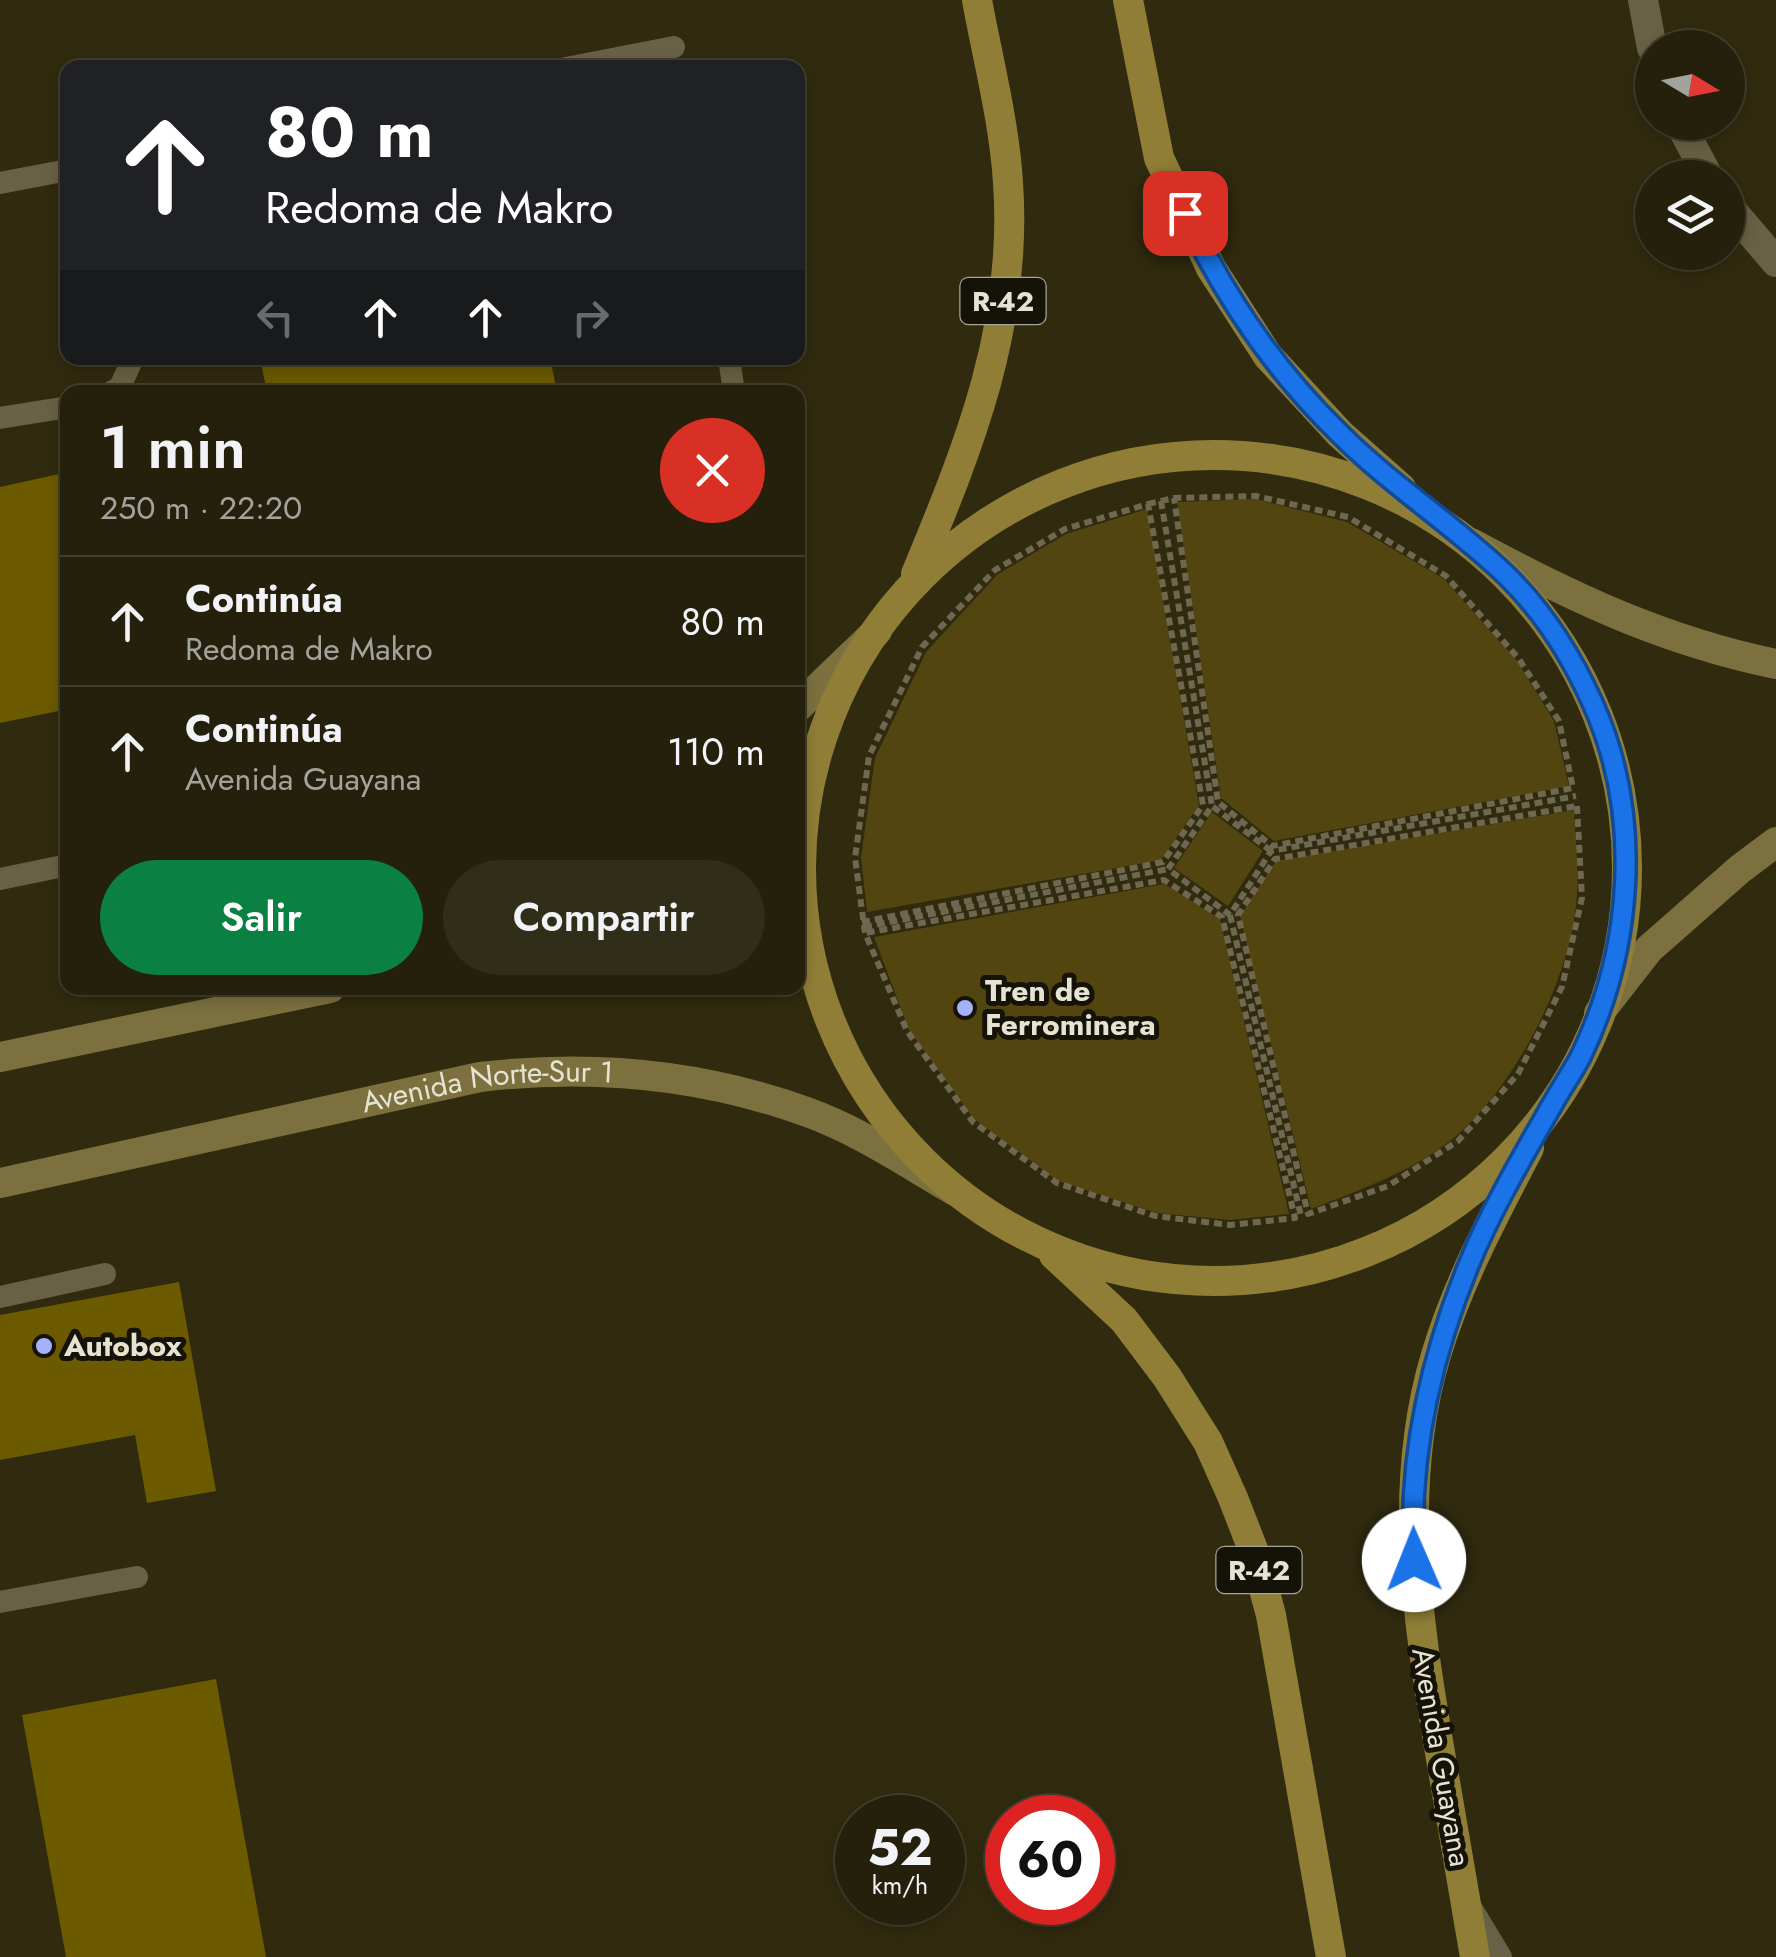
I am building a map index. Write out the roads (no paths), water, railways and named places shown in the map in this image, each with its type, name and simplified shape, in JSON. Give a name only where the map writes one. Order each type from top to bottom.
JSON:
[{"type":"main road","name":"R-42","points":[[909,590],[985,396],[1009,257],[1008,180],[977,0]]},
{"type":"main road","name":"R-42","points":[[805,915],[828,1011],[856,1074],[885,1118],[919,1158],[999,1222],[1045,1246],[1094,1264],[1144,1276],[1195,1282],[1298,1273],[1396,1240],[1482,1182],[1520,1145],[1552,1105],[1600,1012],[1615,963],[1624,912],[1626,860],[1622,808],[1612,757],[1594,708],[1562,647],[1509,578],[1340,434],[1268,356],[1210,268],[1159,158],[1128,0]]},
{"type":"main road","name":"R-42","points":[[805,824],[814,772],[829,722],[850,674],[876,630],[946,554],[988,522],[1032,496],[1080,476],[1130,462],[1181,454],[1233,454],[1284,459],[1334,471],[1383,489],[1429,513]]},
{"type":"main road","points":[[1471,543],[1620,618],[1712,651],[1776,664]]},
{"type":"main road","points":[[805,701],[876,630]]},
{"type":"main road","points":[[1600,1012],[1649,948],[1740,868],[1776,842]]},
{"type":"main road","points":[[0,1057],[297,995]]},
{"type":"main road","name":"Avenida Norte-Sur 1","points":[[0,1183],[480,1076],[582,1070],[660,1076],[738,1091],[808,1112],[867,1140],[957,1192]]},
{"type":"main road","name":"Avenida Guayana","points":[[1475,1957],[1418,1623],[1412,1528],[1418,1446],[1435,1358],[1470,1261],[1552,1105]]},
{"type":"main road","name":"R-42","points":[[1045,1246],[1124,1320],[1208,1442],[1233,1498],[1272,1615],[1331,1957]]},
{"type":"street","points":[[1643,0],[1649,30]]},
{"type":"street","points":[[1745,226],[1776,262]]},
{"type":"lane","points":[[605,60],[674,46]]},
{"type":"lane","points":[[0,184],[60,172]]},
{"type":"lane","points":[[0,418],[60,408]]},
{"type":"lane","points":[[0,878],[60,867]]},
{"type":"lane","points":[[0,1297],[104,1274]]},
{"type":"lane","points":[[0,1602],[137,1578]]},
{"type":"lane","points":[[1465,1897],[1501,1957]]},
{"type":"place","name":"Tren de Ferrominera","points":[[965,1008]]},
{"type":"place","name":"Autobox","points":[[44,1346]]}]
